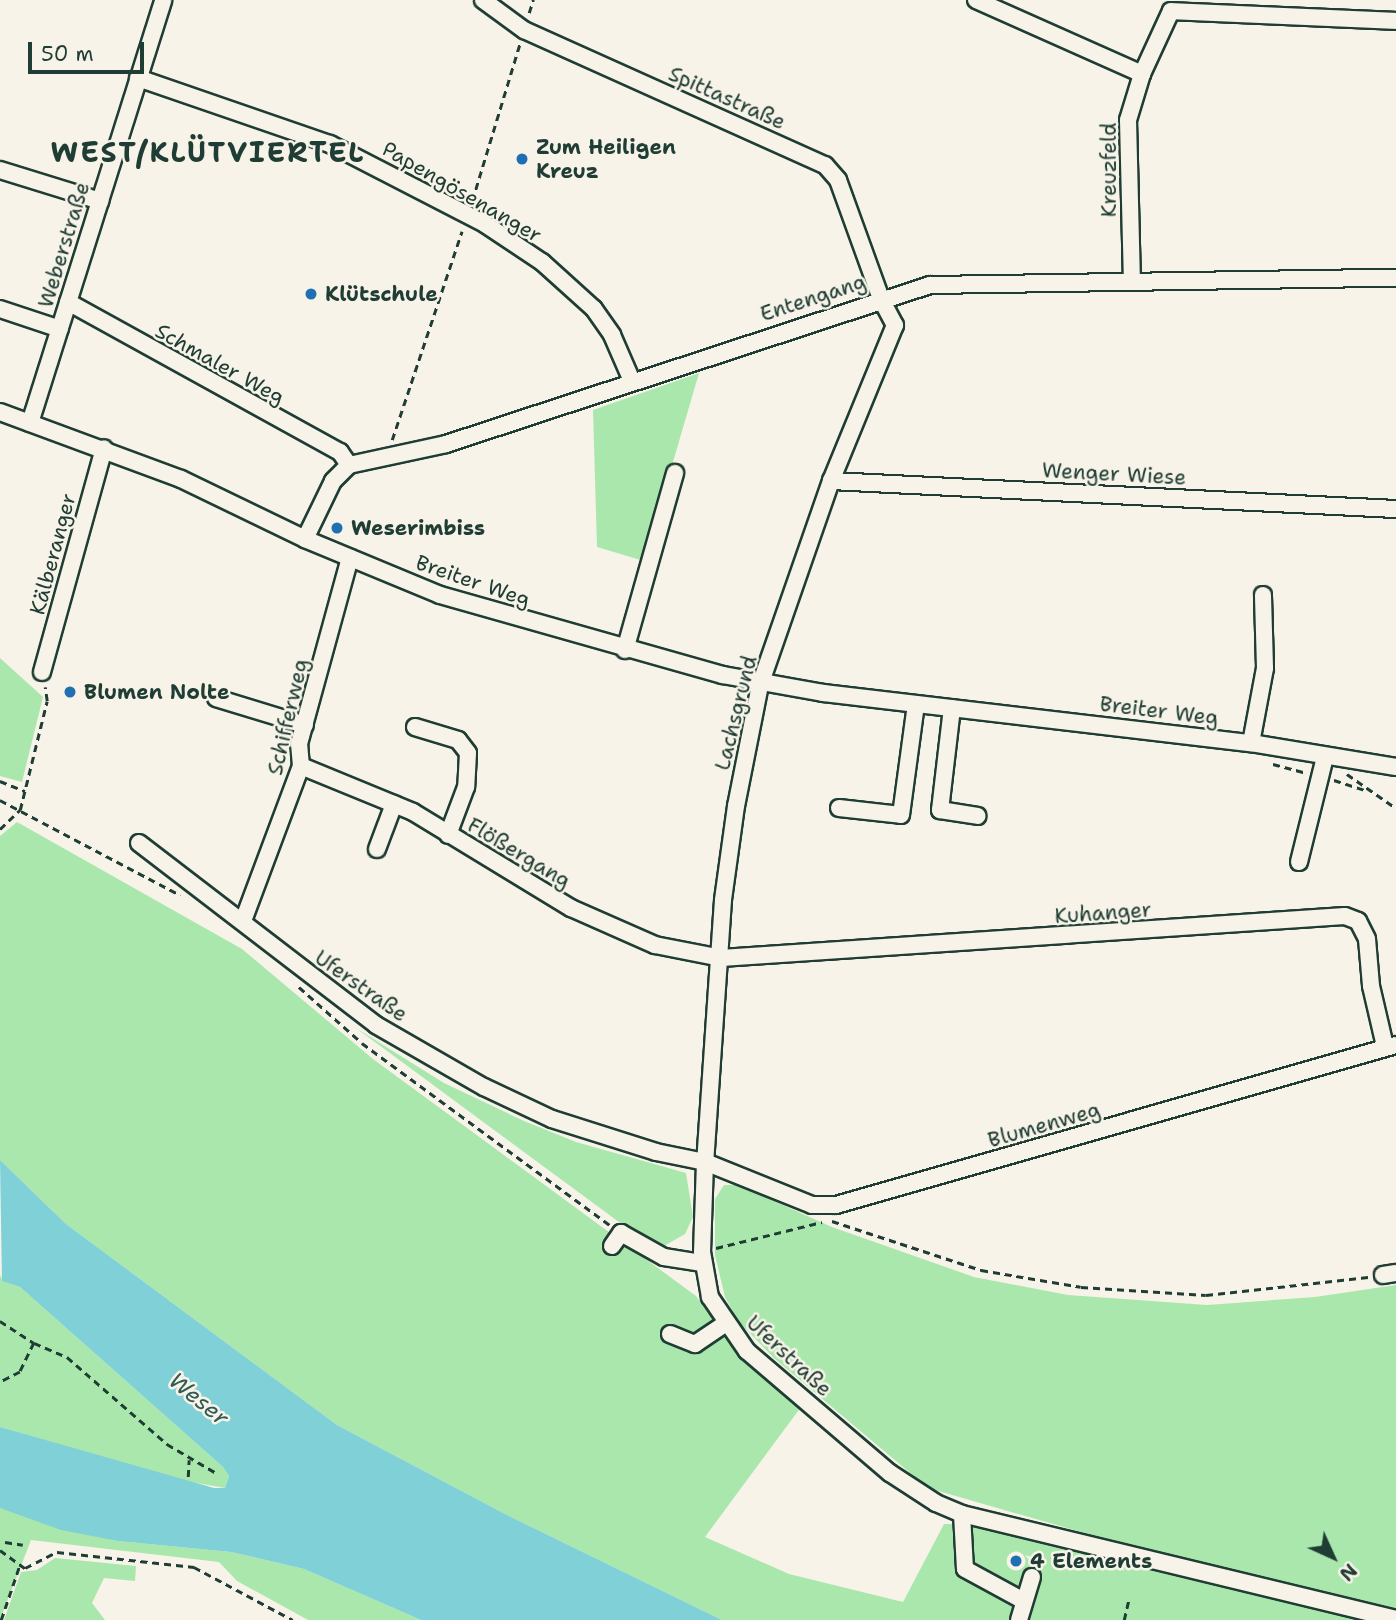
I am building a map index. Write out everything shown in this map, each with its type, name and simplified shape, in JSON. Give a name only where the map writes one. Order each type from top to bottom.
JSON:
[{"type":"street","name":"Weberstraße","points":[[30,423],[163,0]]},
{"type":"street","name":"Spittastraße","points":[[484,0],[524,30],[825,165],[838,180],[881,299]]},
{"type":"street","points":[[976,0],[1142,74]]},
{"type":"street","name":"Kreuzfeld","points":[[1132,281],[1128,120],[1142,74],[1171,11],[1396,21]]},
{"type":"street","name":"Papengösenanger","points":[[138,78],[330,144],[485,224],[542,262],[594,309],[612,335],[632,381]]},
{"type":"street","points":[[0,170],[100,201]]},
{"type":"street","name":"Entengang","points":[[349,465],[446,443],[930,285],[1396,278]]},
{"type":"street","name":"Lachsgrund","points":[[705,1161],[736,806],[761,685],[831,481],[895,325],[881,299]]},
{"type":"street","name":"Schmaler Weg","points":[[68,302],[340,452],[349,465]]},
{"type":"street","points":[[0,309],[60,329]]},
{"type":"street","name":"Breiter Weg","points":[[0,412],[104,448],[181,479],[305,540],[440,594],[625,650],[761,685],[1251,743],[1396,767]]},
{"type":"street","name":"Kälberanger","points":[[42,672],[104,448]]},
{"type":"street","points":[[305,540],[333,481],[349,465]]},
{"type":"street","points":[[625,650],[675,473]]},
{"type":"street","name":"Wenger Wiese","points":[[831,481],[1396,509]]},
{"type":"street","name":"Schifferweg","points":[[243,921],[302,766],[299,744],[350,558]]},
{"type":"street","points":[[1251,743],[1265,668],[1263,595]]},
{"type":"street","points":[[216,698],[305,725]]},
{"type":"street","points":[[839,808],[901,815],[916,704]]},
{"type":"street","points":[[952,708],[940,810],[978,816]]},
{"type":"street","points":[[415,727],[458,740],[468,753],[466,787],[448,835]]},
{"type":"street","points":[[1299,862],[1331,758]]},
{"type":"street","name":"Flößergang","points":[[302,766],[394,804],[571,908],[655,945],[721,958]]},
{"type":"street","points":[[377,849],[394,804]]},
{"type":"street","name":"Uferstraße","points":[[139,843],[217,906],[243,921],[376,1025],[484,1087],[599,1136],[705,1161],[702,1257],[709,1297],[725,1324],[747,1351],[890,1473],[936,1503],[962,1514],[1396,1619]]},
{"type":"street","name":"Kuhanger","points":[[721,958],[1345,916],[1359,921],[1367,939],[1371,986],[1391,1045]]},
{"type":"street","name":"Blumenweg","points":[[705,1161],[813,1205],[836,1205],[1391,1045]]},
{"type":"street","points":[[617,1240],[664,1257],[702,1257]]},
{"type":"street","points":[[670,1334],[695,1344],[725,1324]]},
{"type":"street","points":[[962,1514],[965,1569],[1024,1601]]},
{"type":"street","points":[[1019,1620],[1032,1577]]},
{"type":"path","points":[[0,829],[20,810],[47,701],[42,672]]},
{"type":"path","points":[[1331,758],[1364,790],[1396,808]]},
{"type":"path","points":[[0,781],[25,790]]},
{"type":"path","points":[[0,800],[192,902],[217,906]]},
{"type":"path","points":[[297,986],[362,1044],[617,1240]]},
{"type":"path","points":[[702,1257],[829,1220],[981,1270],[1081,1287],[1206,1295],[1389,1274]]},
{"type":"path","points":[[0,1321],[34,1343],[67,1357],[189,1460],[218,1474]]},
{"type":"path","points":[[0,1382],[20,1373],[34,1343]]},
{"type":"path","points":[[188,1477],[189,1460]]},
{"type":"path","points":[[5,1542],[23,1545]]},
{"type":"path","points":[[0,1550],[19,1566],[35,1565],[57,1552],[194,1567],[293,1620]]},
{"type":"path","points":[[1,1620],[19,1566]]},
{"type":"path","points":[[1124,1620],[1129,1598]]},
{"type":"green space","points":[[699,373],[644,561],[597,547],[593,410]]},
{"type":"green space","points":[[0,658],[43,697],[22,782],[0,776]]},
{"type":"green space","points":[[17,822],[242,949],[373,1059],[696,1296],[727,1339],[801,1407],[705,1537],[789,1574],[903,1602],[944,1524],[992,1525],[1360,1620],[722,1620],[507,1515],[337,1425],[66,1224],[0,1160],[0,836]]},
{"type":"green space","points":[[356,1028],[444,1083],[524,1121],[576,1142],[686,1173],[693,1217],[685,1234],[664,1246],[623,1225]]},
{"type":"green space","points":[[724,1185],[738,1185],[832,1227],[974,1277],[1068,1295],[1207,1305],[1315,1297],[1396,1285],[1396,1612],[1154,1553],[928,1488],[775,1359],[738,1321],[725,1297],[715,1255],[715,1199]]},
{"type":"green space","points":[[0,1275],[3,1281],[20,1287],[223,1467],[229,1476],[225,1488],[174,1479],[0,1427]]},
{"type":"green space","points":[[0,1508],[118,1541],[231,1552],[304,1569],[421,1620],[308,1620],[237,1581],[219,1562],[31,1540],[0,1620]]},
{"type":"green space","points":[[55,1558],[136,1566],[135,1581],[104,1578],[92,1603],[105,1620],[4,1620],[21,1572],[37,1570]]},
{"type":"water","name":"Weser","points":[[0,1160],[66,1224],[337,1425],[507,1515],[722,1620],[421,1620],[304,1569],[231,1552],[118,1541],[61,1530],[0,1508],[0,1427],[214,1488],[225,1488],[229,1476],[223,1467],[20,1287],[2,1281]]},
{"type":"place","name":"Zum Heiligen Kreuz","points":[[522,159]]},
{"type":"place","name":"Klütschule","points":[[311,294]]},
{"type":"place","name":"Weserimbiss","points":[[337,528]]},
{"type":"place","name":"Blumen Nolte","points":[[70,692]]},
{"type":"place","name":"4 Elements","points":[[1016,1561]]},
{"type":"district","name":"WEST/KLÜTVIERTEL","points":[[208,152]]}]
